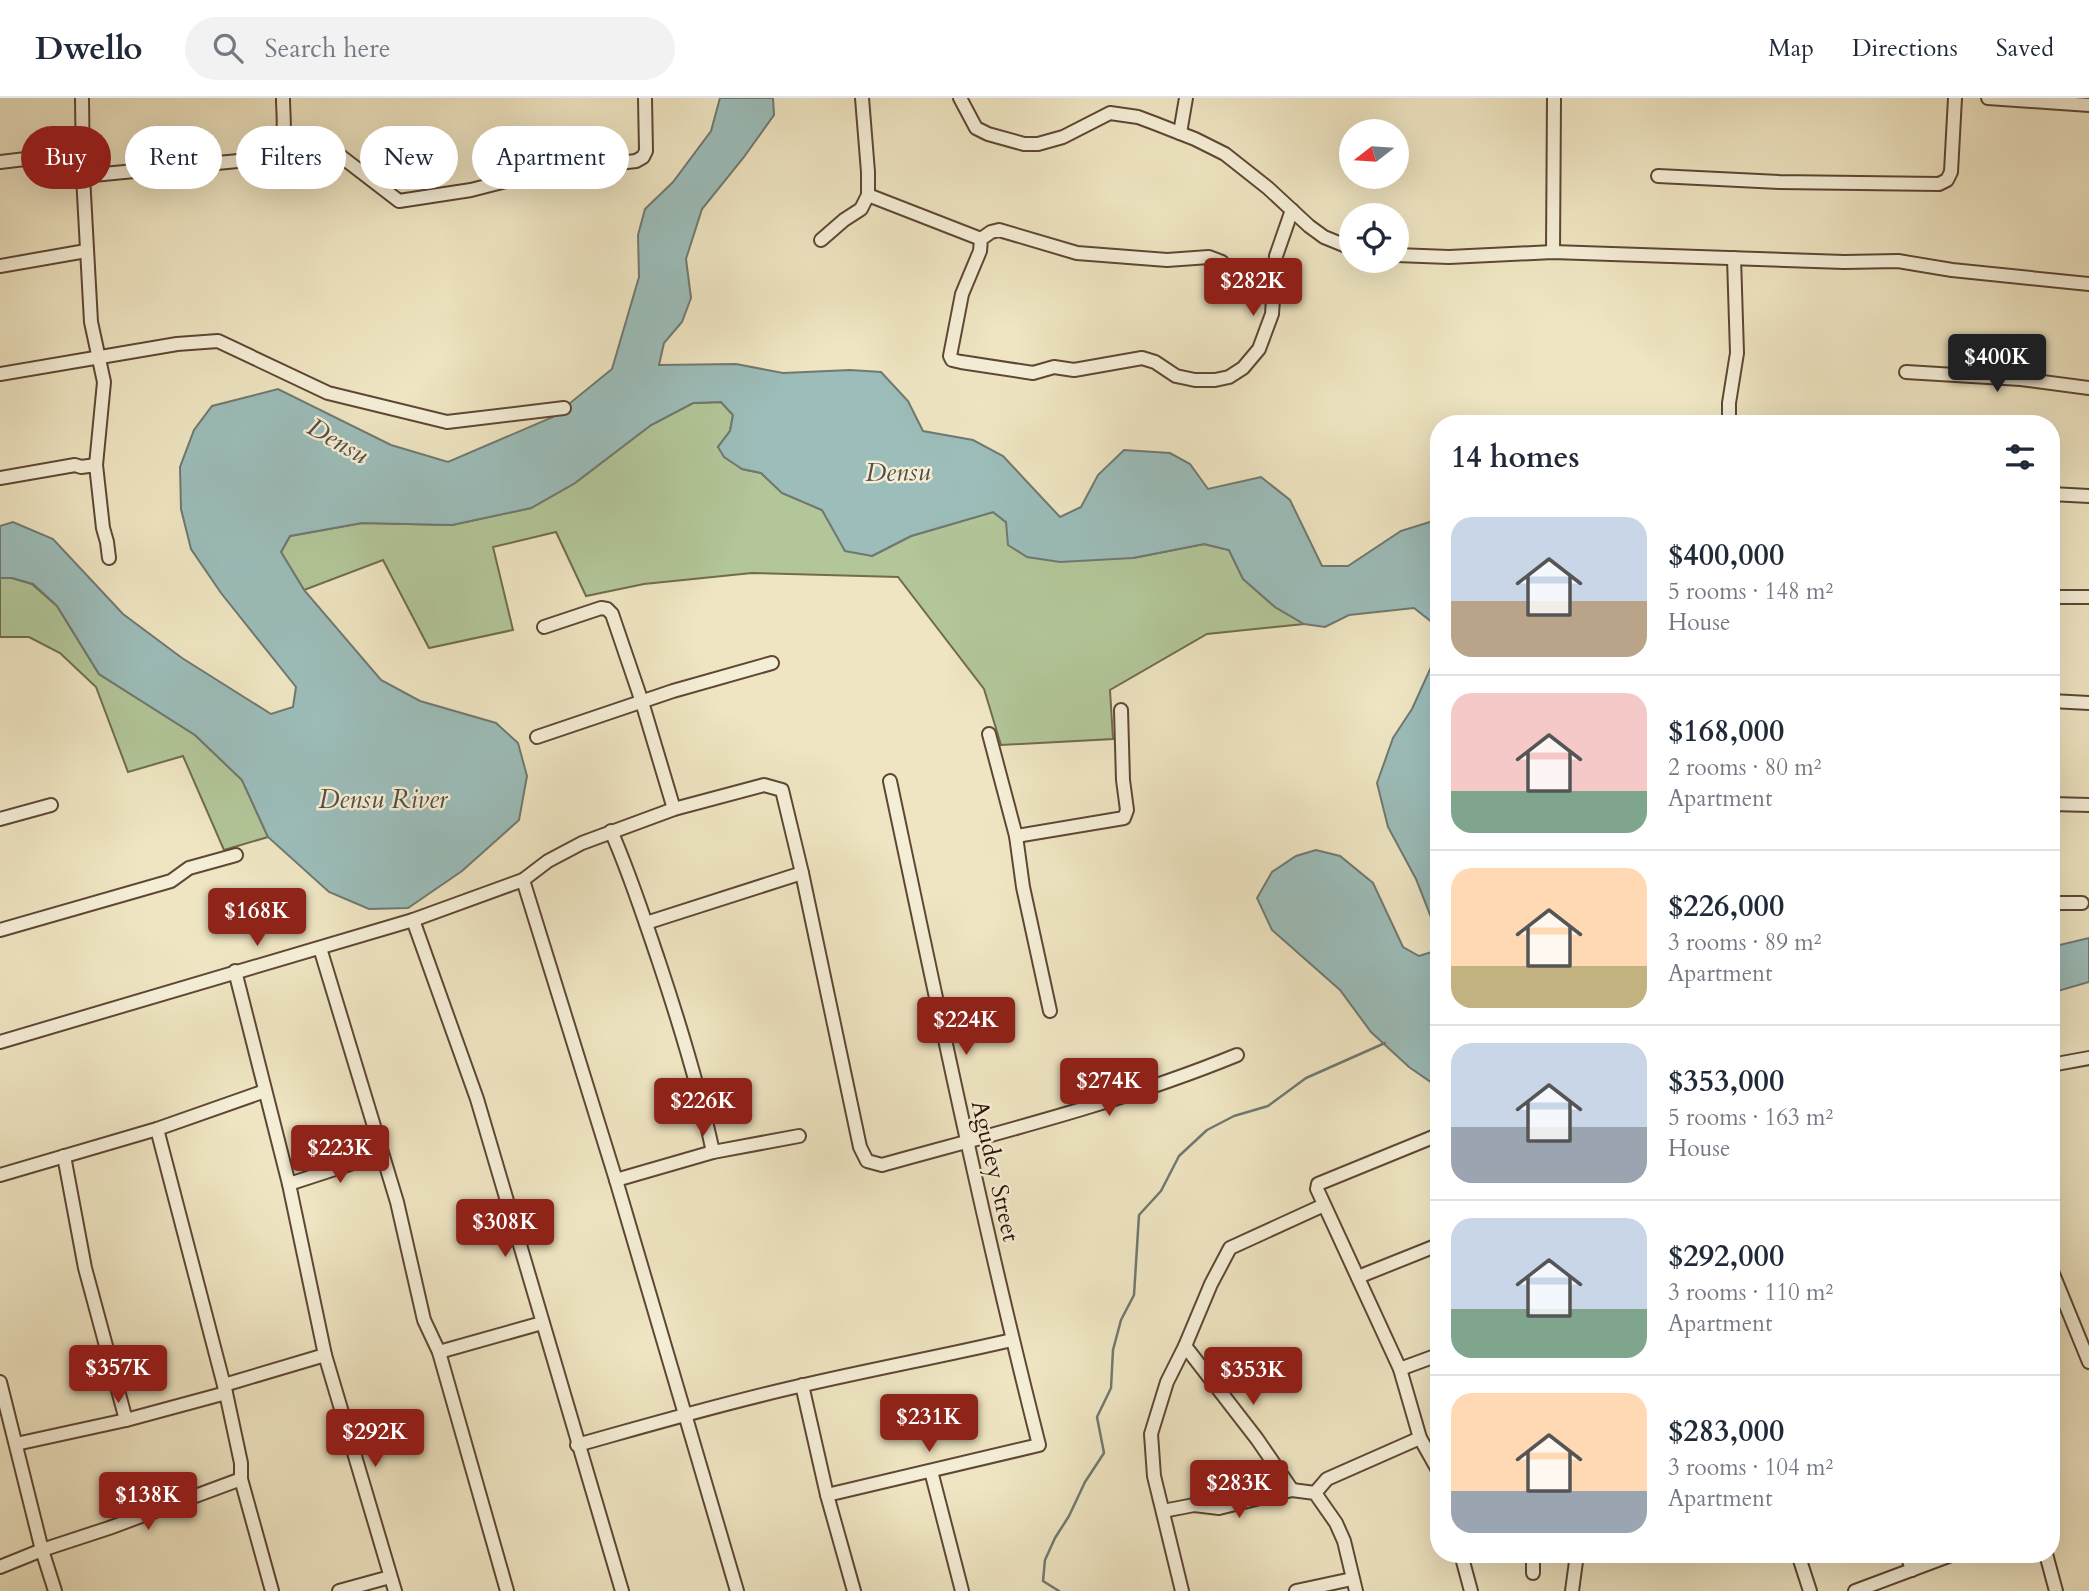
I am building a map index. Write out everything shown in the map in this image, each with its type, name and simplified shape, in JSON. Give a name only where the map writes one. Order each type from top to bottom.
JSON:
[{"type":"street","points":[[82,98],[83,126]]},
{"type":"street","points":[[282,98],[283,126]]},
{"type":"street","points":[[346,160],[399,201],[471,190],[578,165],[636,161],[643,158],[646,151],[645,98]]},
{"type":"street","points":[[821,240],[861,209],[868,194],[862,98]]},
{"type":"street","points":[[960,98],[976,128],[1024,144],[1048,142],[1063,137],[1110,113],[1138,117],[1180,132],[1225,154],[1324,237],[1339,243]]},
{"type":"street","points":[[1180,132],[1186,98]]},
{"type":"street","points":[[1553,252],[1555,98]]},
{"type":"street","points":[[1658,176],[1804,183],[1939,184],[1947,180],[1951,172],[1955,98]]},
{"type":"street","points":[[1988,98],[2089,105]]},
{"type":"street","points":[[0,162],[21,160]]},
{"type":"street","points":[[111,173],[236,161]]},
{"type":"street","points":[[84,189],[91,323],[104,382],[96,465],[108,558]]},
{"type":"street","points":[[868,194],[981,239]]},
{"type":"street","points":[[981,239],[980,251],[962,294],[950,346],[952,360],[1033,373],[1054,367],[1074,370],[1142,358],[1155,362],[1177,376],[1215,380],[1229,377],[1243,368],[1259,349],[1272,314],[1276,256],[1292,210]]},
{"type":"street","points":[[981,239],[999,230],[1077,253],[1167,260],[1209,257],[1222,262]]},
{"type":"street","points":[[0,266],[86,251]]},
{"type":"street","points":[[1409,255],[1449,257],[1553,252],[1898,261],[1952,270],[2089,284]]},
{"type":"street","points":[[1730,415],[1729,402],[1737,353],[1734,258]]},
{"type":"street","points":[[0,374],[177,344],[218,341],[328,393],[447,422],[564,408]]},
{"type":"street","points":[[1906,372],[2021,379],[2089,388]]},
{"type":"street","points":[[0,478],[75,465],[96,465]]},
{"type":"street","points":[[2060,494],[2089,496]]},
{"type":"street","points":[[2060,597],[2089,597]]},
{"type":"street","points":[[544,627],[601,608],[612,614],[674,809]]},
{"type":"street","points":[[537,737],[673,691],[772,663]]},
{"type":"street","points":[[2060,701],[2089,703]]},
{"type":"street","points":[[1016,836],[1124,818],[1127,810],[1123,779],[1121,710]]},
{"type":"street","points":[[989,734],[1016,836],[1025,897],[1049,1011]]},
{"type":"street","name":"Agudey Street","points":[[890,781],[967,1142],[1039,1445],[931,1471]]},
{"type":"street","points":[[0,1042],[413,919],[523,880],[548,860],[611,831],[674,809],[764,785],[782,790],[803,873],[860,1147],[867,1161],[882,1165],[967,1142],[1125,1096],[1237,1055]]},
{"type":"street","points":[[2060,804],[2089,805]]},
{"type":"street","points":[[0,820],[51,805]]},
{"type":"street","points":[[611,831],[631,876],[700,1089],[713,1152]]},
{"type":"street","points":[[0,930],[170,881],[189,868],[236,855]]},
{"type":"street","points":[[646,923],[803,873]]},
{"type":"street","points":[[523,880],[616,1181],[737,1591]]},
{"type":"street","points":[[2060,903],[2082,903]]},
{"type":"street","points":[[413,919],[477,1099],[622,1591]]},
{"type":"street","points":[[320,948],[397,1202],[424,1320],[439,1352],[507,1591]]},
{"type":"street","points":[[235,971],[289,1184],[325,1355],[395,1591]]},
{"type":"street","points":[[2060,1063],[2089,1058]]},
{"type":"street","points":[[0,1175],[157,1129],[265,1091]]},
{"type":"street","points":[[157,1129],[225,1389],[241,1463],[241,1479],[272,1591]]},
{"type":"street","points":[[616,1181],[713,1152],[799,1136]]},
{"type":"street","points":[[1430,1138],[1318,1184],[1317,1189],[1400,1369],[1420,1438],[1430,1456]]},
{"type":"street","points":[[289,1184],[382,1154]]},
{"type":"street","points":[[64,1156],[85,1268],[126,1420]]},
{"type":"street","points":[[1182,1591],[1154,1476],[1151,1434],[1167,1382],[1210,1284],[1230,1248],[1324,1205]]},
{"type":"street","points":[[1358,1277],[1430,1248]]},
{"type":"street","points":[[2060,1291],[2089,1362]]},
{"type":"street","points":[[439,1352],[542,1323]]},
{"type":"street","points":[[577,1445],[803,1385],[1012,1340]]},
{"type":"street","points":[[1185,1346],[1257,1438],[1292,1490]]},
{"type":"street","points":[[16,1444],[126,1420],[325,1355]]},
{"type":"street","points":[[1400,1369],[1430,1358]]},
{"type":"street","points":[[0,1381],[42,1550],[55,1591]]},
{"type":"street","points":[[803,1385],[827,1495],[854,1591]]},
{"type":"street","points":[[1315,1493],[1327,1479],[1420,1438]]},
{"type":"street","points":[[827,1495],[931,1471],[962,1591]]},
{"type":"street","points":[[0,1567],[241,1479]]},
{"type":"street","points":[[1163,1511],[1194,1505],[1219,1508],[1292,1490],[1315,1493],[1336,1523],[1344,1541],[1354,1585],[1296,1591]]},
{"type":"street","points":[[1463,1563],[1471,1591]]},
{"type":"street","points":[[1533,1563],[1533,1573]]},
{"type":"street","points":[[1572,1591],[1576,1563]]},
{"type":"street","points":[[1801,1563],[1810,1591]]},
{"type":"street","points":[[1910,1563],[1912,1570]]},
{"type":"street","points":[[1855,1591],[1930,1563]]},
{"type":"street","points":[[2048,1563],[2056,1591]]},
{"type":"street","points":[[339,1591],[390,1577]]},
{"type":"green space","points":[[721,402],[733,415],[730,431],[718,447],[742,469],[761,473],[782,493],[822,510],[832,526],[872,556],[911,536],[993,512],[1006,522],[1133,558],[1204,544],[1229,550],[1243,579],[1275,607],[1304,624],[1207,634],[1110,690],[1113,739],[1001,745],[984,689],[898,577],[752,573],[644,584],[586,596],[556,532],[493,547],[513,630],[429,648],[383,560],[304,590],[281,552],[290,536],[362,523],[452,525],[531,508],[575,483],[651,425],[693,403]]},
{"type":"green space","points":[[0,578],[12,578],[32,584],[57,606],[99,674],[195,735],[242,780],[268,837],[224,850],[183,756],[128,772],[96,687],[60,653],[29,637],[0,637]]},
{"type":"water","points":[[720,98],[773,98],[774,115],[702,209],[686,259],[691,298],[682,322],[664,343],[659,365],[736,364],[783,373],[850,370],[881,372],[908,401],[923,431],[973,440],[1003,456],[1060,517],[1081,507],[1098,475],[1124,450],[1170,453],[1190,464],[1208,489],[1261,477],[1290,500],[1322,566],[1348,566],[1401,531],[1430,522],[1430,621],[1414,608],[1349,615],[1325,627],[1304,624],[1275,607],[1243,579],[1229,550],[1204,544],[1133,558],[1060,562],[1027,557],[1008,545],[1006,522],[993,512],[911,536],[872,556],[845,551],[822,510],[782,493],[761,473],[742,469],[724,457],[718,447],[730,431],[733,415],[721,402],[693,403],[651,425],[575,483],[531,508],[452,525],[362,523],[290,536],[281,552],[304,590],[381,680],[420,701],[496,723],[518,743],[527,776],[519,820],[462,871],[408,908],[369,909],[329,892],[268,837],[242,780],[195,735],[99,674],[57,606],[33,584],[12,578],[0,578],[0,526],[13,522],[53,539],[123,614],[182,658],[271,714],[293,707],[296,687],[221,593],[191,549],[181,509],[180,467],[194,430],[212,406],[278,389],[391,445],[448,462],[553,417],[612,369],[639,277],[638,235],[645,209],[673,182],[711,131]]},
{"type":"water","points":[[1430,669],[1430,915],[1416,879],[1388,827],[1377,783],[1393,738],[1412,709]]},
{"type":"water","points":[[1316,850],[1340,856],[1373,883],[1403,947],[1419,956],[1430,953],[1430,1081],[1409,1067],[1371,1032],[1340,990],[1272,930],[1257,898],[1272,872],[1296,856]]},
{"type":"water","points":[[2089,938],[2089,982],[2060,990],[2060,945]]},
{"type":"waterway","points":[[1059,1591],[1043,1581],[1045,1560],[1085,1482],[1104,1453],[1097,1417],[1111,1388],[1113,1350],[1121,1320],[1134,1295],[1139,1215],[1161,1191],[1179,1156],[1207,1130],[1234,1116],[1268,1106],[1306,1078],[1385,1043]]},
{"type":"water label","name":"Densu","points":[[338,441]]},
{"type":"water label","name":"Densu","points":[[898,472]]},
{"type":"water label","name":"Densu River","points":[[383,799]]}]
